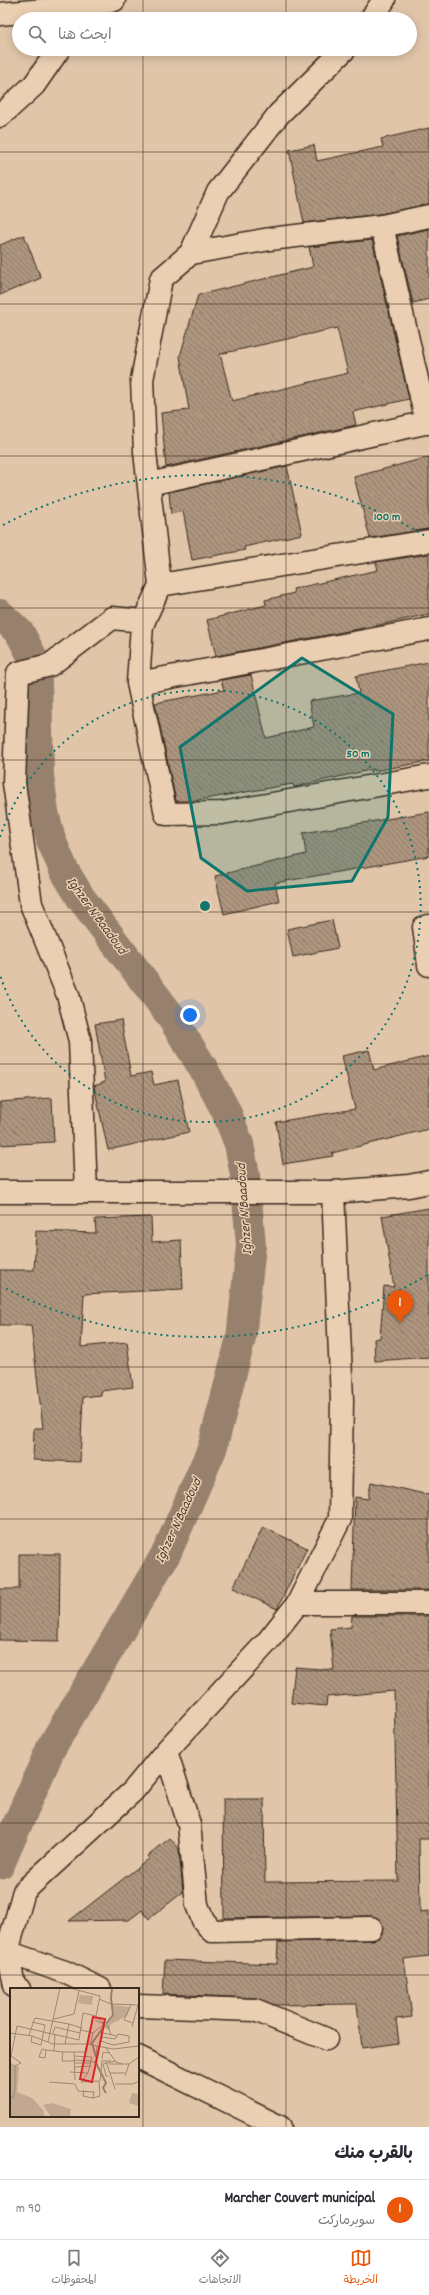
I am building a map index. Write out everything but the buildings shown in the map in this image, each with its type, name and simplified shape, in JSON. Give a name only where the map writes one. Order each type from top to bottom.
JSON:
[{"type":"street","points":[[85,12],[114,0]]},
{"type":"street","points":[[376,12],[384,0]]},
{"type":"street","points":[[0,14],[12,14]]},
{"type":"street","points":[[0,116],[34,85],[53,56]]},
{"type":"street","points":[[338,56],[279,114],[218,192],[191,253],[161,279],[142,380],[145,452],[160,585],[142,625],[138,683],[166,814],[222,813],[429,776]]},
{"type":"street","points":[[191,253],[270,239],[382,226],[429,216]]},
{"type":"street","points":[[149,484],[428,422],[382,226]]},
{"type":"street","points":[[160,585],[429,541]]},
{"type":"street","points":[[86,1192],[80,1041],[68,995],[31,904],[15,791],[18,673],[50,664],[112,618],[144,621]]},
{"type":"street","points":[[138,683],[429,629]]},
{"type":"street","points":[[429,926],[424,927],[429,965]]},
{"type":"street","points":[[0,1192],[333,1192],[409,1186],[429,1182]]},
{"type":"street","points":[[18,1988],[14,1985],[3,1954],[24,1891],[133,1791],[166,1751],[268,1641],[298,1603],[340,1519],[342,1400],[333,1192]]},
{"type":"street","points":[[298,1603],[429,1603]]},
{"type":"street","points":[[166,1751],[189,1824],[197,1905],[203,1920],[212,1931],[371,1928]]},
{"type":"street","points":[[3,1954],[66,1972],[98,1988]]},
{"type":"street","points":[[139,2006],[255,2010],[326,2039]]},
{"type":"street","points":[[139,2057],[280,2127]]},
{"type":"highlighted area","points":[[302,658],[393,714],[388,817],[352,881],[247,891],[201,858],[180,747]]},
{"type":"waterway","name":"Ighzer N'Baadoud","points":[[0,614],[20,633],[33,658],[37,680],[39,775],[44,812],[51,840],[64,870],[81,898],[170,1015],[203,1068],[226,1111],[239,1144],[245,1175],[251,1246],[241,1338],[212,1449],[167,1552],[51,1748],[0,1864]]},
{"type":"place","name":"Marcher Couvert municipal","points":[[400,1323]]}]
